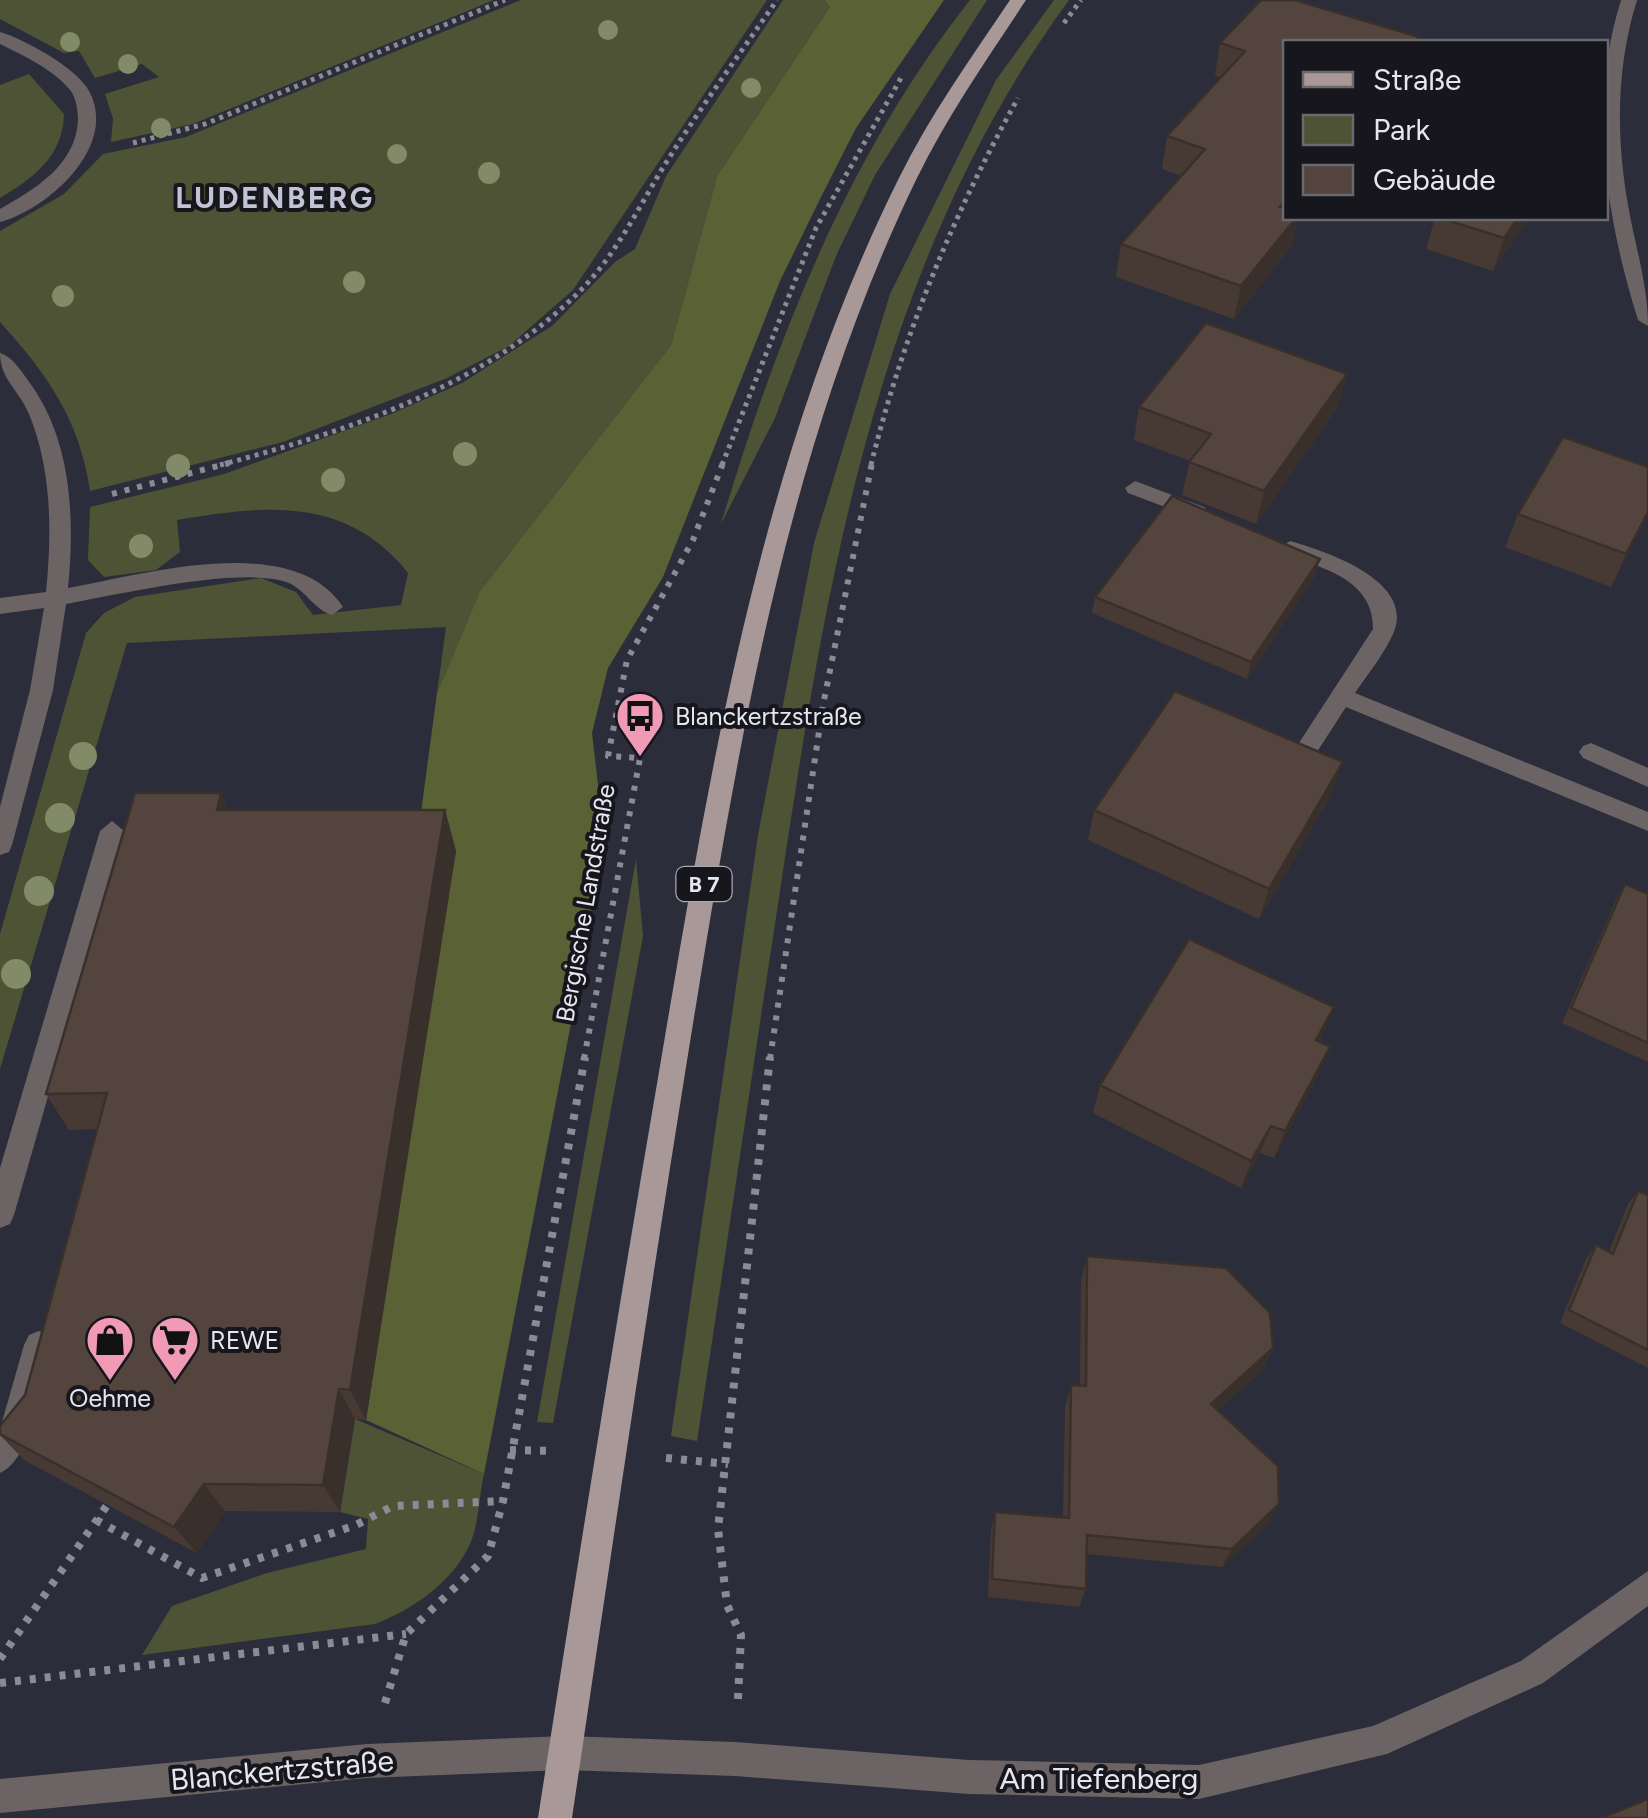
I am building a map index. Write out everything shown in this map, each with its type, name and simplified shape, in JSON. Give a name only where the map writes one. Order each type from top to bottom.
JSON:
[{"type":"main road","name":"B 7","points":[[555,1818],[616,1398],[708,862],[770,570],[836,346],[891,213],[947,108],[1018,0]]},
{"type":"street","points":[[1629,0],[1621,18],[1609,108],[1620,202],[1648,320]]},
{"type":"street","points":[[0,38],[46,61],[82,91],[86,102],[82,148],[70,170],[0,217]]},
{"type":"street","points":[[0,360],[41,416],[58,478],[60,506],[46,674],[28,762],[0,845]]},
{"type":"street","points":[[1136,488],[1223,522]]},
{"type":"street","points":[[1275,542],[1345,570],[1375,590],[1385,602],[1384,630],[1305,752]]},
{"type":"street","points":[[0,606],[242,571],[287,574],[307,584],[332,607]]},
{"type":"street","points":[[1341,696],[1648,822]]},
{"type":"street","points":[[1591,752],[1648,778]]},
{"type":"street","points":[[0,1215],[112,832]]},
{"type":"street","points":[[0,1458],[14,1434],[48,1314]]},
{"type":"street","name":"Am Tiefenberg","points":[[565,1753],[735,1759],[968,1778],[1200,1782],[1375,1742],[1532,1672],[1643,1602]]},
{"type":"street","name":"Blanckertzstraße","points":[[0,1796],[367,1761],[565,1753]]},
{"type":"path","points":[[82,148],[108,148],[177,134],[506,0]]},
{"type":"path","points":[[60,506],[217,467],[336,428],[435,388],[511,350],[558,313],[597,272],[777,0]]},
{"type":"path","points":[[1056,38],[1081,0]]},
{"type":"path","name":"Bergische Landstraße","points":[[367,1761],[406,1634],[488,1556],[503,1501],[640,758],[608,756],[613,714],[627,660],[694,540],[816,228],[906,71]]},
{"type":"path","points":[[735,1759],[742,1635],[726,1606],[718,1530],[782,958],[832,642],[859,518],[914,318],[964,195],[1028,82]]},
{"type":"path","points":[[0,1659],[116,1492]]},
{"type":"path","points":[[96,1520],[202,1578],[356,1524],[393,1506],[503,1501]]},
{"type":"path","points":[[0,1682],[406,1634]]},
{"type":"green space","points":[[0,0],[494,0],[193,124],[111,142],[113,119],[105,94],[159,77],[142,64],[95,78],[79,51],[64,53],[0,19]]},
{"type":"green space","points":[[521,0],[767,0],[573,290],[509,346],[447,378],[283,442],[90,491],[78,442],[59,399],[0,322],[0,231],[64,194],[103,154],[186,137]]},
{"type":"green space","points":[[783,0],[825,0],[830,7],[717,176],[671,345],[480,591],[437,693],[446,627],[127,643],[0,1069],[0,934],[86,633],[104,613],[135,597],[261,578],[296,592],[313,615],[401,605],[408,573],[359,530],[331,518],[273,510],[177,520],[180,552],[156,570],[104,577],[88,560],[90,507],[224,474],[391,414],[462,383],[552,326],[615,262],[635,249],[666,176]]},
{"type":"green space","points":[[825,0],[944,0],[856,128],[821,197],[780,281],[663,577],[608,668],[592,733],[600,802],[590,925],[484,1474],[366,1420],[455,851],[416,850],[437,693],[480,591],[671,345],[717,176],[830,7]]},
{"type":"green space","points":[[970,0],[987,0],[875,175],[836,256],[775,418],[721,524],[766,385],[821,250],[888,121]]},
{"type":"green space","points":[[1054,0],[1069,0],[1002,103],[947,210],[903,322],[868,436],[815,671],[697,1441],[671,1436],[758,835],[814,543],[890,294],[996,80]]},
{"type":"green space","points":[[29,74],[64,114],[62,129],[44,164],[0,198],[0,85]]},
{"type":"green space","points":[[636,859],[643,936],[553,1423],[537,1422]]},
{"type":"green space","points":[[355,1419],[484,1474],[473,1536],[453,1571],[417,1603],[375,1624],[142,1655],[172,1606],[267,1573],[366,1549],[368,1519],[340,1512]]},
{"type":"building","points":[[1261,0],[1295,0],[1419,37],[1283,40],[1280,207],[1283,220],[1294,220],[1241,286],[1121,244],[1205,149],[1167,136],[1245,51],[1220,43]]},
{"type":"building","points":[[1446,220],[1517,220],[1504,238]]},
{"type":"building","points":[[1206,323],[1347,374],[1264,491],[1189,462],[1211,434],[1139,407]]},
{"type":"building","points":[[1563,437],[1648,467],[1648,512],[1626,554],[1518,514]]},
{"type":"building","points":[[1172,496],[1320,559],[1251,662],[1095,597]]},
{"type":"building","points":[[1175,691],[1343,762],[1269,889],[1094,810]]},
{"type":"building","points":[[135,793],[221,793],[217,810],[445,810],[350,1390],[339,1389],[323,1485],[204,1484],[174,1527],[0,1434],[0,1426],[25,1395],[107,1093],[46,1094]]},
{"type":"building","points":[[1625,884],[1648,894],[1648,1043],[1571,1008]]},
{"type":"building","points":[[1189,939],[1334,1007],[1316,1040],[1330,1047],[1285,1131],[1271,1126],[1251,1161],[1100,1085]]},
{"type":"building","points":[[1638,1191],[1648,1195],[1648,1350],[1569,1310],[1596,1245],[1613,1254]]},
{"type":"building","points":[[1087,1256],[1226,1268],[1270,1313],[1273,1348],[1211,1404],[1278,1466],[1279,1504],[1232,1549],[1087,1535],[1086,1589],[992,1579],[995,1512],[1069,1518],[1071,1385],[1086,1386]]},
{"type":"building","points":[[1648,1799],[1648,1818],[1602,1818]]},
{"type":"place","name":"Blanckertzstraße","points":[[640,758]]},
{"type":"place","name":"Oehme","points":[[110,1382]]},
{"type":"place","name":"REWE","points":[[175,1382]]},
{"type":"district","name":"LUDENBERG","points":[[275,197]]}]
